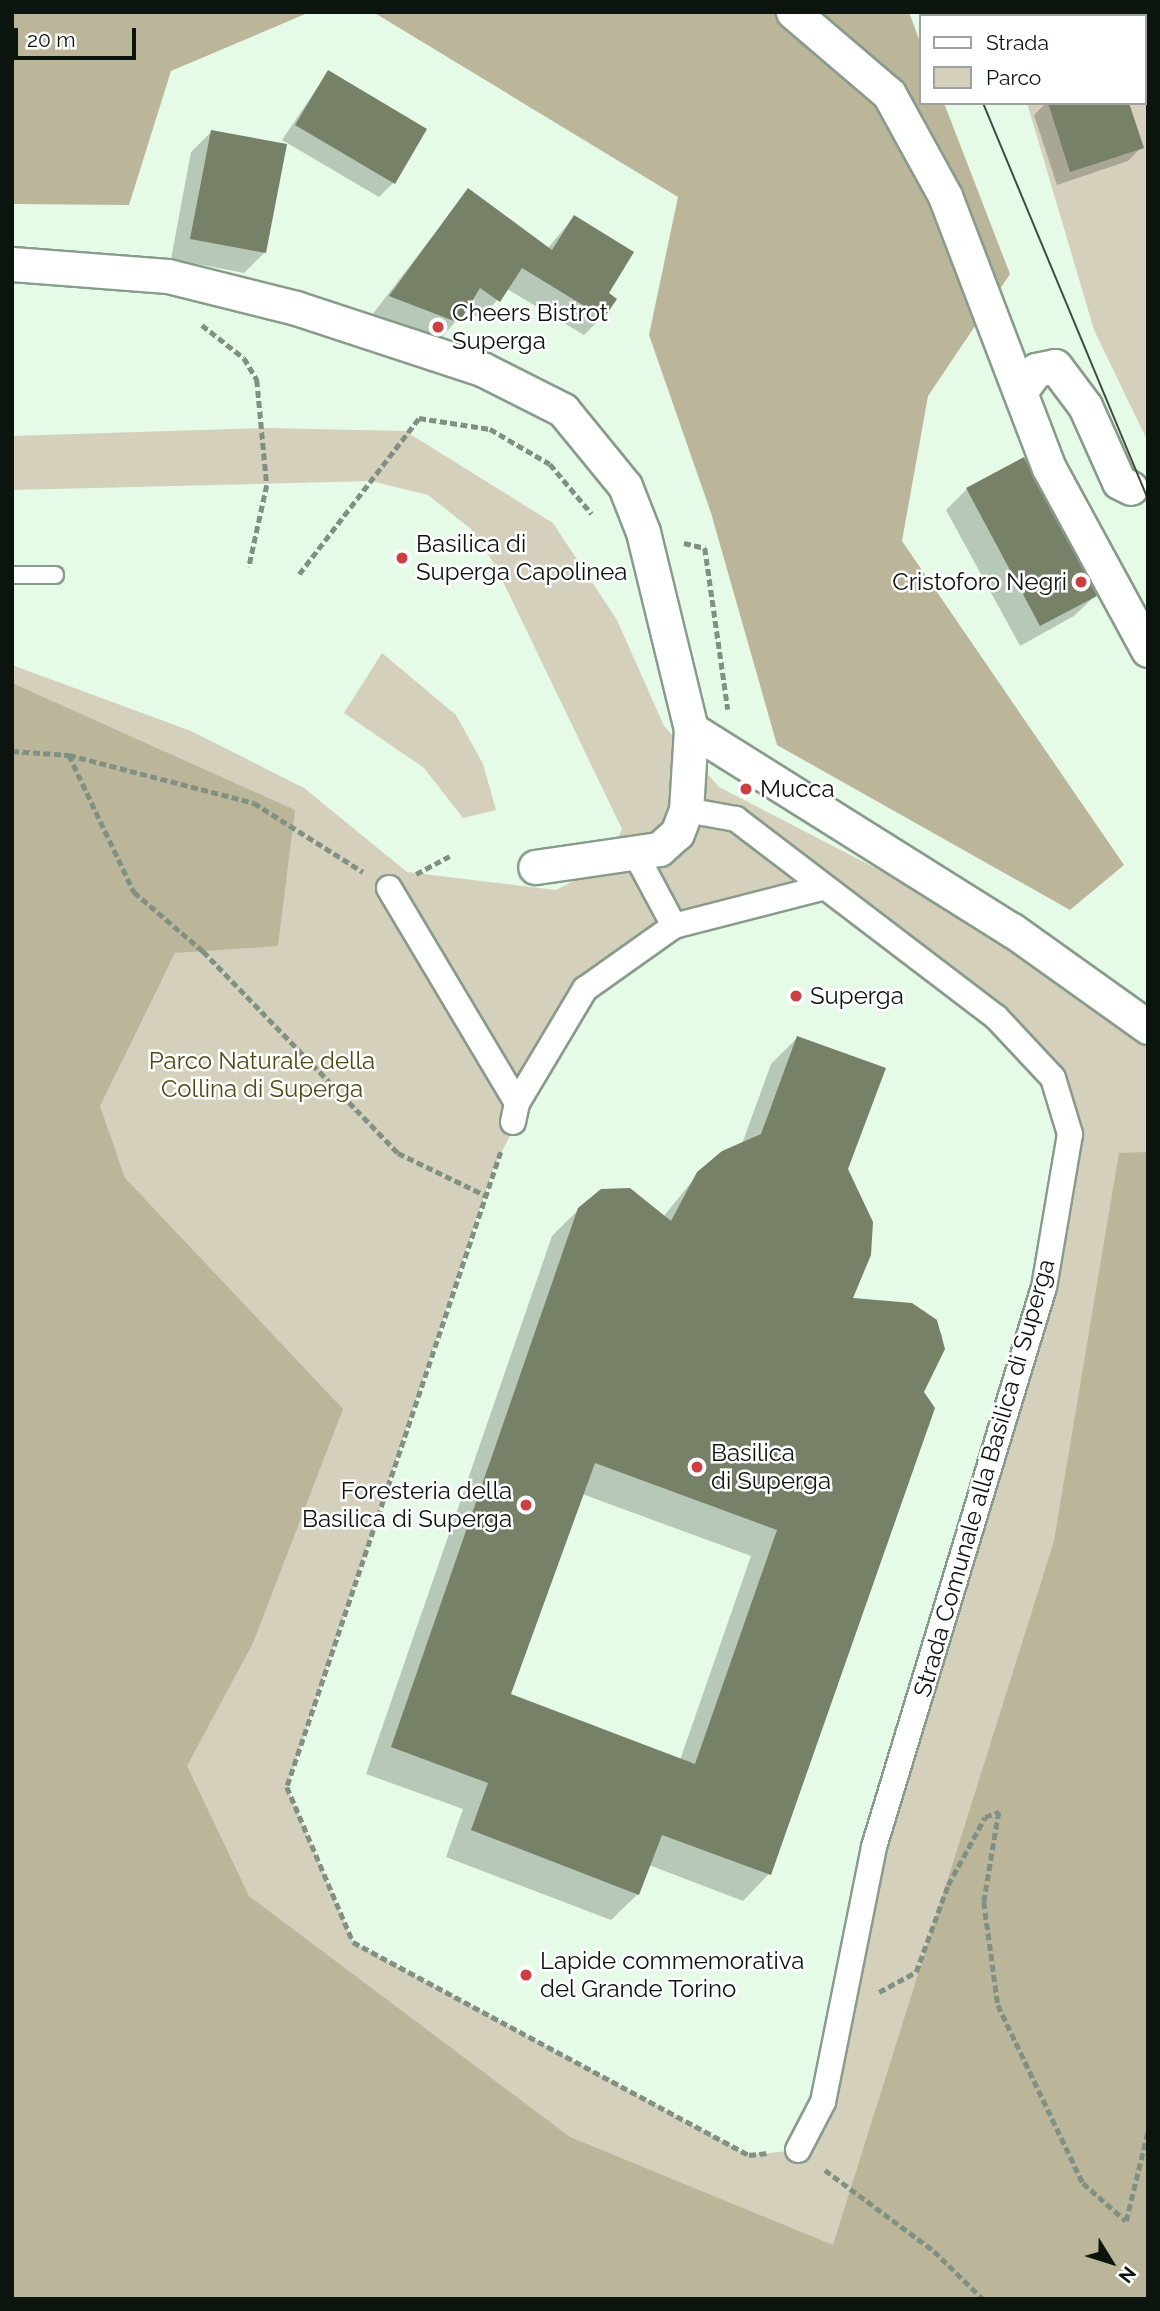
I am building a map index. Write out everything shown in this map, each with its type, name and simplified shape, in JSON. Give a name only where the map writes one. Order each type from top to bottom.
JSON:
[{"type":"street","points":[[793,12],[889,94],[946,196],[1049,468],[1148,650]]},
{"type":"street","points":[[12,264],[168,276],[296,308],[482,369],[563,410],[625,485],[643,532],[691,729],[686,810],[677,833],[659,849],[535,867]]},
{"type":"street","points":[[1020,392],[1036,370],[1055,366],[1085,406],[1119,482],[1131,488]]},
{"type":"street","points":[[691,729],[741,756],[849,832],[1032,943],[1148,1027]]},
{"type":"street","name":"Strada Comunale alla Basilica di Superga","points":[[686,810],[729,815],[822,888],[996,1017],[1053,1078],[1070,1135],[1045,1287],[874,1847],[823,2102],[798,2150]]},
{"type":"street","points":[[635,853],[674,926]]},
{"type":"street","points":[[389,888],[515,1113],[585,989],[674,926],[822,888]]},
{"type":"lane","points":[[12,575],[55,575]]},
{"type":"path","points":[[193,318],[244,358],[257,380],[267,485],[249,567]]},
{"type":"path","points":[[299,574],[418,418],[502,436],[550,464],[594,518]]},
{"type":"path","points":[[643,532],[705,548],[718,609],[741,756]]},
{"type":"path","points":[[12,751],[69,755],[254,803],[389,888],[450,856]]},
{"type":"path","points":[[69,755],[134,892],[203,951],[398,1153],[485,1195]]},
{"type":"path","points":[[494,1167],[286,1787],[353,1942],[749,2155],[798,2150],[934,2251],[983,2299]]},
{"type":"path","points":[[844,1999],[888,1990],[916,1972],[948,1885],[985,1817],[999,1812],[984,1902],[998,2005],[1083,2183],[1126,2221],[1148,2131]]},
{"type":"green space","points":[[1000,12],[1148,12],[1148,442],[1094,330],[1028,105],[1146,105],[1146,14]]},
{"type":"green space","name":"Parco Naturale della Collina di Superga","points":[[266,428],[405,431],[553,523],[617,620],[664,726],[719,787],[1148,1009],[1148,2299],[12,2299],[12,665],[191,731],[304,788],[407,872],[556,890],[606,864],[622,829],[495,565],[471,529],[428,495],[371,481],[12,490],[12,436]],"holes":[[[822,888],[1053,1078],[1062,1190],[874,1847],[823,2102],[798,2150],[749,2155],[353,1942],[287,1787],[494,1167],[585,989],[674,926]]]},
{"type":"green space","points":[[382,653],[456,715],[483,764],[496,810],[463,818],[424,768],[344,713]]},
{"type":"shaded area","points":[[12,12],[310,12],[171,71],[129,205],[12,204]]},
{"type":"shaded area","points":[[373,12],[909,12],[918,37],[918,105],[945,105],[1010,274],[928,396],[902,541],[1124,865],[1070,910],[777,745],[711,513],[649,335],[678,197]]},
{"type":"shaded area","points":[[12,683],[295,810],[278,946],[175,953],[100,1106],[125,1178],[343,1409],[253,1643],[187,1766],[249,1896],[570,2137],[833,2245],[1054,1541],[1119,1153],[1148,1152],[1148,2299],[12,2299]]},
{"type":"building","points":[[328,70],[427,129],[395,184],[295,125]]},
{"type":"building","points":[[1049,105],[1130,105],[1144,148],[1070,172]]},
{"type":"building","points":[[211,130],[287,144],[266,253],[190,239]]},
{"type":"building","points":[[468,188],[552,250],[574,215],[634,252],[609,293],[617,299],[604,318],[522,268],[500,302],[480,288],[459,323],[389,296]]},
{"type":"building","points":[[1024,457],[1097,596],[1040,626],[966,488]]},
{"type":"building","name":"Basilica di Superga","points":[[797,1036],[886,1068],[848,1169],[873,1222],[871,1255],[853,1298],[912,1303],[937,1320],[945,1349],[924,1392],[935,1408],[771,1875],[662,1835],[639,1895],[471,1830],[488,1783],[391,1747],[578,1208],[601,1189],[630,1188],[671,1221],[697,1172],[722,1151],[761,1134]],"holes":[[[595,1463],[777,1530],[695,1764],[511,1694]]]},
{"type":"tram line","points":[[984,105],[1148,499]]},
{"type":"place","name":"Cheers Bistrot Superga","points":[[438,327]]},
{"type":"place","name":"Basilica di Superga Capolinea","points":[[402,558]]},
{"type":"place","name":"Cristoforo Negri","points":[[1081,582]]},
{"type":"place","name":"Mucca","points":[[746,789]]},
{"type":"place","name":"Superga","points":[[796,996]]},
{"type":"place","name":"Basilica di Superga","points":[[697,1467]]},
{"type":"place","name":"Foresteria della Basilica di Superga","points":[[526,1505]]},
{"type":"place","name":"Lapide commemorativa del Grande Torino","points":[[526,1975]]}]
